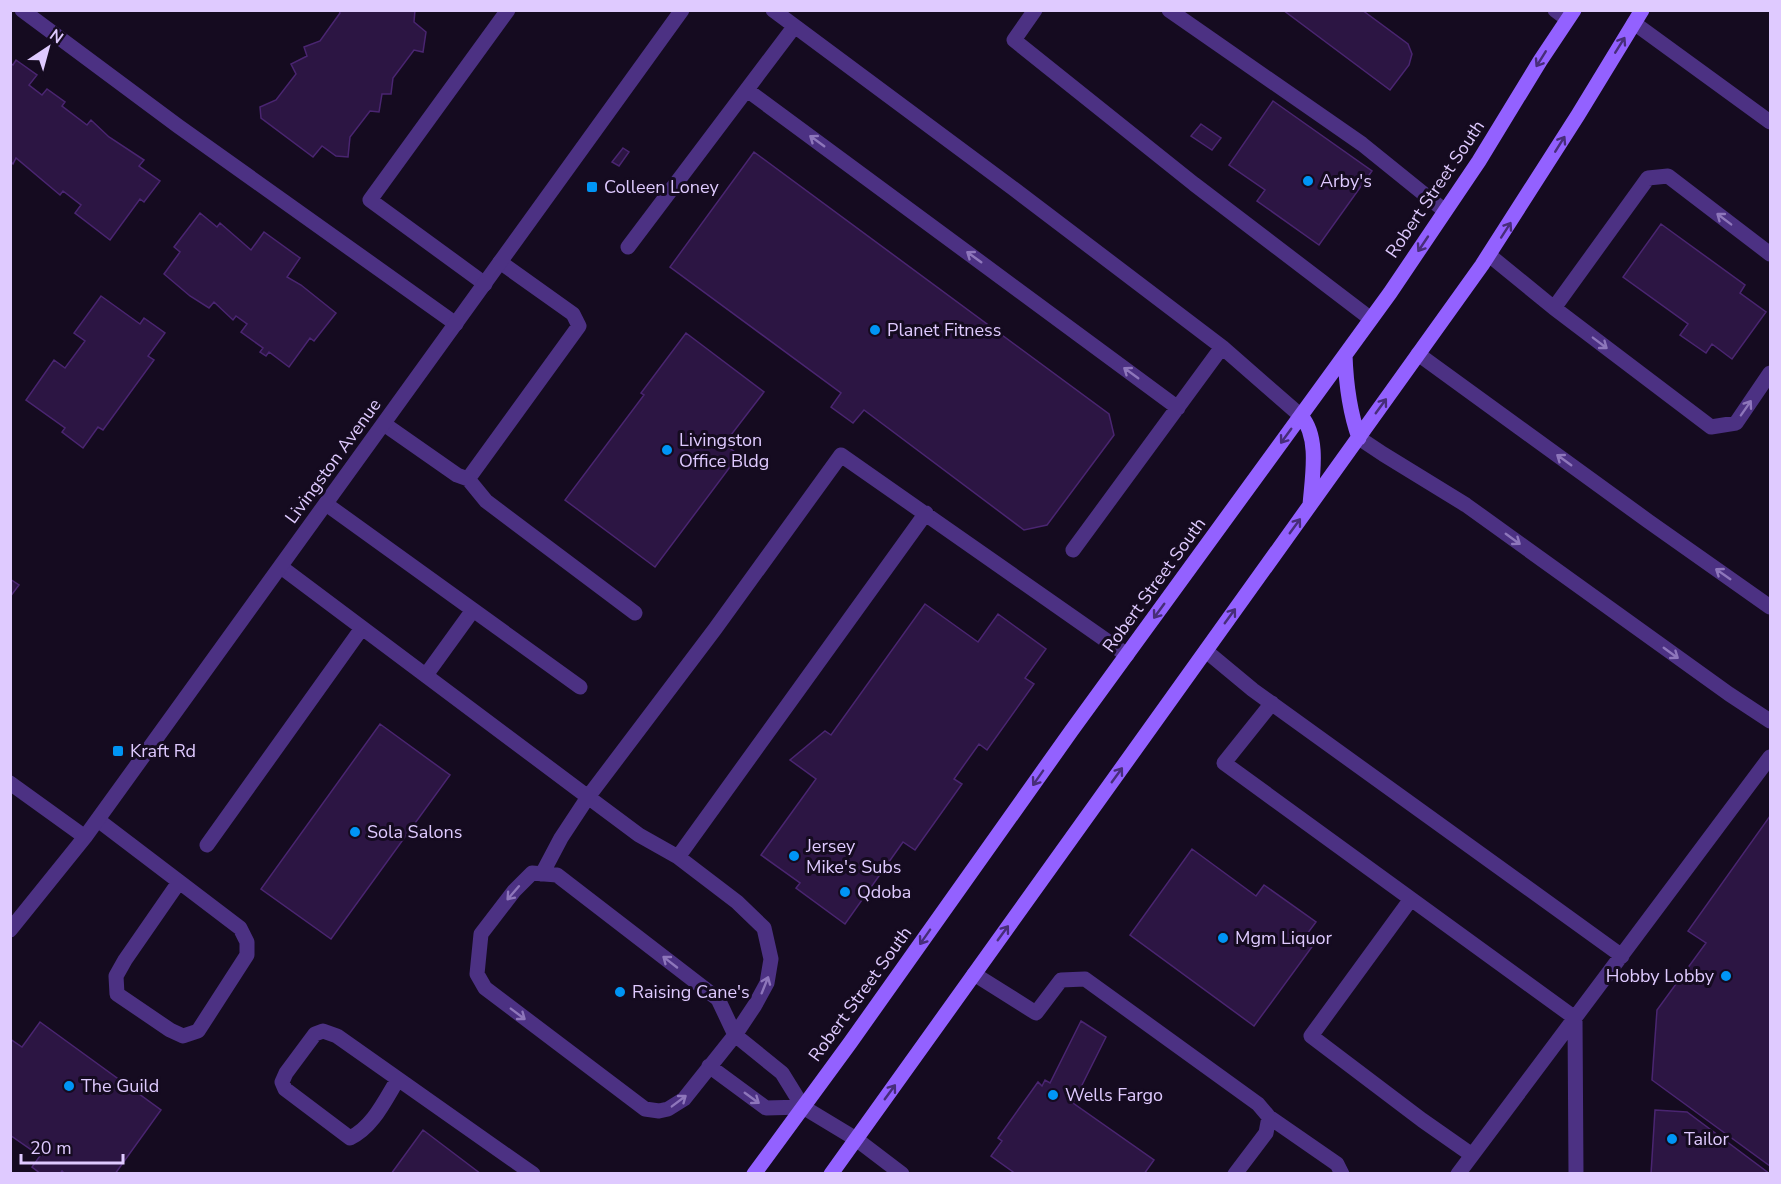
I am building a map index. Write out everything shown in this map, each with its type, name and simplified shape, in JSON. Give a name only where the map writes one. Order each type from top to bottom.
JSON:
[{"type":"main road","name":"Robert Street South","points":[[754,1173],[1371,319],[1479,161],[1540,61],[1565,13]]},
{"type":"main road","points":[[831,1173],[1489,255],[1638,17]]},
{"type":"main road","points":[[1345,355],[1346,386],[1359,438]]},
{"type":"main road","points":[[1301,416],[1312,434],[1310,505]]},
{"type":"street","points":[[22,10],[178,126],[456,324]]},
{"type":"street","points":[[485,284],[370,200],[508,10]]},
{"type":"street","name":"Livingston Avenue","points":[[10,930],[98,820],[682,10]]},
{"type":"street","points":[[773,10],[1014,189],[1222,348],[1301,416]]},
{"type":"street","points":[[1035,10],[1014,40],[1194,184],[1371,319]]},
{"type":"street","points":[[1170,10],[1362,144],[1445,211]]},
{"type":"street","points":[[1638,17],[1770,122]]},
{"type":"street","points":[[628,247],[794,27]]},
{"type":"street","points":[[747,90],[1178,408]]},
{"type":"street","points":[[1554,308],[1648,178],[1668,176],[1770,254]]},
{"type":"street","points":[[1489,255],[1554,308],[1712,427],[1736,423],[1770,373]]},
{"type":"street","points":[[468,478],[579,326],[573,314],[500,262]]},
{"type":"street","points":[[1073,550],[1222,348]]},
{"type":"street","points":[[1418,354],[1770,607]]},
{"type":"street","points":[[384,424],[457,475],[468,478],[486,501],[635,613]]},
{"type":"street","points":[[1359,438],[1466,505],[1770,721]]},
{"type":"street","points":[[542,874],[561,838],[588,797],[715,629],[841,455],[1127,655]]},
{"type":"street","points":[[326,504],[580,687]]},
{"type":"street","points":[[678,858],[926,513]]},
{"type":"street","points":[[281,567],[639,836],[678,858],[737,902],[764,928],[771,960],[767,982],[735,1035],[684,1099],[668,1109],[659,1111],[645,1108],[485,988],[477,974],[481,934],[514,891],[532,873],[557,875],[718,999],[735,1035],[782,1073],[802,1107],[856,1139],[902,1173]]},
{"type":"street","points":[[426,675],[473,610]]},
{"type":"street","points":[[207,845],[362,628]]},
{"type":"street","points":[[1206,651],[1272,703],[1622,956]]},
{"type":"street","points":[[1272,703],[1224,763],[1575,1018]]},
{"type":"street","points":[[1458,1173],[1770,757]]},
{"type":"street","points":[[10,783],[85,837]]},
{"type":"street","points":[[98,820],[240,928],[247,942],[247,954],[198,1031],[183,1036],[170,1030],[117,994],[116,976],[179,882]]},
{"type":"street","points":[[1411,900],[1311,1036],[1472,1155]]},
{"type":"street","points":[[974,974],[1036,1013],[1061,980],[1084,979],[1258,1104],[1269,1117],[1337,1164],[1342,1173]]},
{"type":"street","points":[[1575,1018],[1576,1173]]},
{"type":"street","points":[[398,1079],[369,1125],[361,1133],[350,1138],[285,1089],[282,1082],[286,1073],[315,1034],[323,1031],[337,1036],[533,1173]]},
{"type":"street","points":[[709,1066],[766,1108],[802,1107]]},
{"type":"street","points":[[1235,1173],[1266,1132],[1269,1117]]},
{"type":"building","points":[[339,10],[415,10],[414,22],[426,32],[423,52],[414,50],[393,78],[391,94],[382,94],[379,112],[370,111],[350,137],[348,157],[336,156],[322,146],[313,157],[261,118],[260,107],[276,100],[296,74],[291,64],[307,56],[304,47],[320,41],[340,13]]},
{"type":"building","points":[[1283,10],[1362,10],[1408,44],[1412,54],[1409,65],[1390,90]]},
{"type":"building","points":[[16,60],[37,75],[29,85],[42,95],[47,89],[65,102],[62,106],[87,125],[91,120],[109,137],[144,160],[139,166],[160,181],[144,202],[140,199],[110,240],[75,213],[81,205],[63,191],[60,195],[16,158],[13,164],[10,161],[10,63],[13,65]]},
{"type":"building","name":"Arby's","points":[[1273,101],[1372,171],[1319,245],[1257,201],[1265,190],[1229,165]]},
{"type":"building","points":[[1201,124],[1221,138],[1212,150],[1191,136]]},
{"type":"building","points":[[623,148],[629,152],[619,166],[612,162]]},
{"type":"building","name":"Planet Fitness","points":[[754,152],[1109,414],[1114,435],[1047,525],[1024,530],[864,410],[853,423],[831,407],[841,393],[670,267]]},
{"type":"building","points":[[200,213],[217,227],[220,223],[251,250],[264,232],[300,258],[287,277],[301,285],[336,313],[314,341],[310,338],[289,367],[269,352],[266,356],[260,352],[263,348],[241,332],[247,324],[236,316],[233,320],[214,302],[209,308],[190,296],[164,274],[180,252],[174,247]]},
{"type":"building","points":[[1661,224],[1745,285],[1740,293],[1766,312],[1732,359],[1712,344],[1706,353],[1680,335],[1688,324],[1623,277]]},
{"type":"building","points":[[101,296],[140,324],[144,318],[165,333],[148,356],[154,360],[103,430],[98,427],[83,448],[62,432],[65,428],[26,400],[54,360],[65,368],[85,341],[74,333]]},
{"type":"building","name":"Livingston Office Bldg","points":[[686,333],[764,392],[724,444],[739,455],[655,567],[565,500],[644,395],[641,393]]},
{"type":"building","points":[[10,579],[19,585],[10,597]]},
{"type":"building","points":[[925,604],[978,642],[998,614],[1046,649],[1025,678],[1034,684],[987,750],[979,744],[954,779],[962,784],[915,850],[903,842],[845,924],[796,888],[800,883],[761,855],[816,779],[790,760],[825,731],[831,735]]},
{"type":"building","name":"Sola Salons","points":[[380,724],[450,775],[331,939],[261,889]]},
{"type":"building","name":"Hobby Lobby","points":[[1770,816],[1770,1166],[1652,1080],[1657,1010],[1706,943],[1688,931]]},
{"type":"building","name":"Mgm Liquor","points":[[1192,849],[1256,896],[1264,885],[1316,922],[1307,934],[1317,940],[1254,1026],[1130,935]]},
{"type":"building","name":"Wells Fargo","points":[[1081,1021],[1106,1037],[1073,1103],[1154,1160],[1144,1174],[1016,1174],[991,1156],[1002,1141],[998,1138],[1038,1082],[1042,1086],[1045,1080],[1050,1083]]},
{"type":"building","name":"The Guild","points":[[40,1022],[161,1110],[115,1174],[65,1174],[62,1171],[60,1174],[41,1174],[32,1167],[40,1156],[10,1135],[10,1039],[22,1047]]},
{"type":"building","points":[[1655,1110],[1687,1112],[1770,1174],[1651,1174]]},
{"type":"building","points":[[423,1130],[481,1174],[391,1174]]},
{"type":"place","name":"Arby's","points":[[1308,181]]},
{"type":"place","name":"Colleen Loney","points":[[592,187]]},
{"type":"place","name":"Planet Fitness","points":[[875,330]]},
{"type":"place","name":"Livingston Office Bldg","points":[[667,450]]},
{"type":"place","name":"Kraft Rd","points":[[118,751]]},
{"type":"place","name":"Sola Salons","points":[[355,832]]},
{"type":"place","name":"Jersey Mike's Subs","points":[[794,856]]},
{"type":"place","name":"Qdoba","points":[[845,892]]},
{"type":"place","name":"Mgm Liquor","points":[[1223,938]]},
{"type":"place","name":"Hobby Lobby","points":[[1726,976]]},
{"type":"place","name":"Raising Cane's","points":[[620,992]]},
{"type":"place","name":"The Guild","points":[[69,1086]]},
{"type":"place","name":"Wells Fargo","points":[[1053,1095]]},
{"type":"place","name":"Tailor","points":[[1672,1139]]}]
